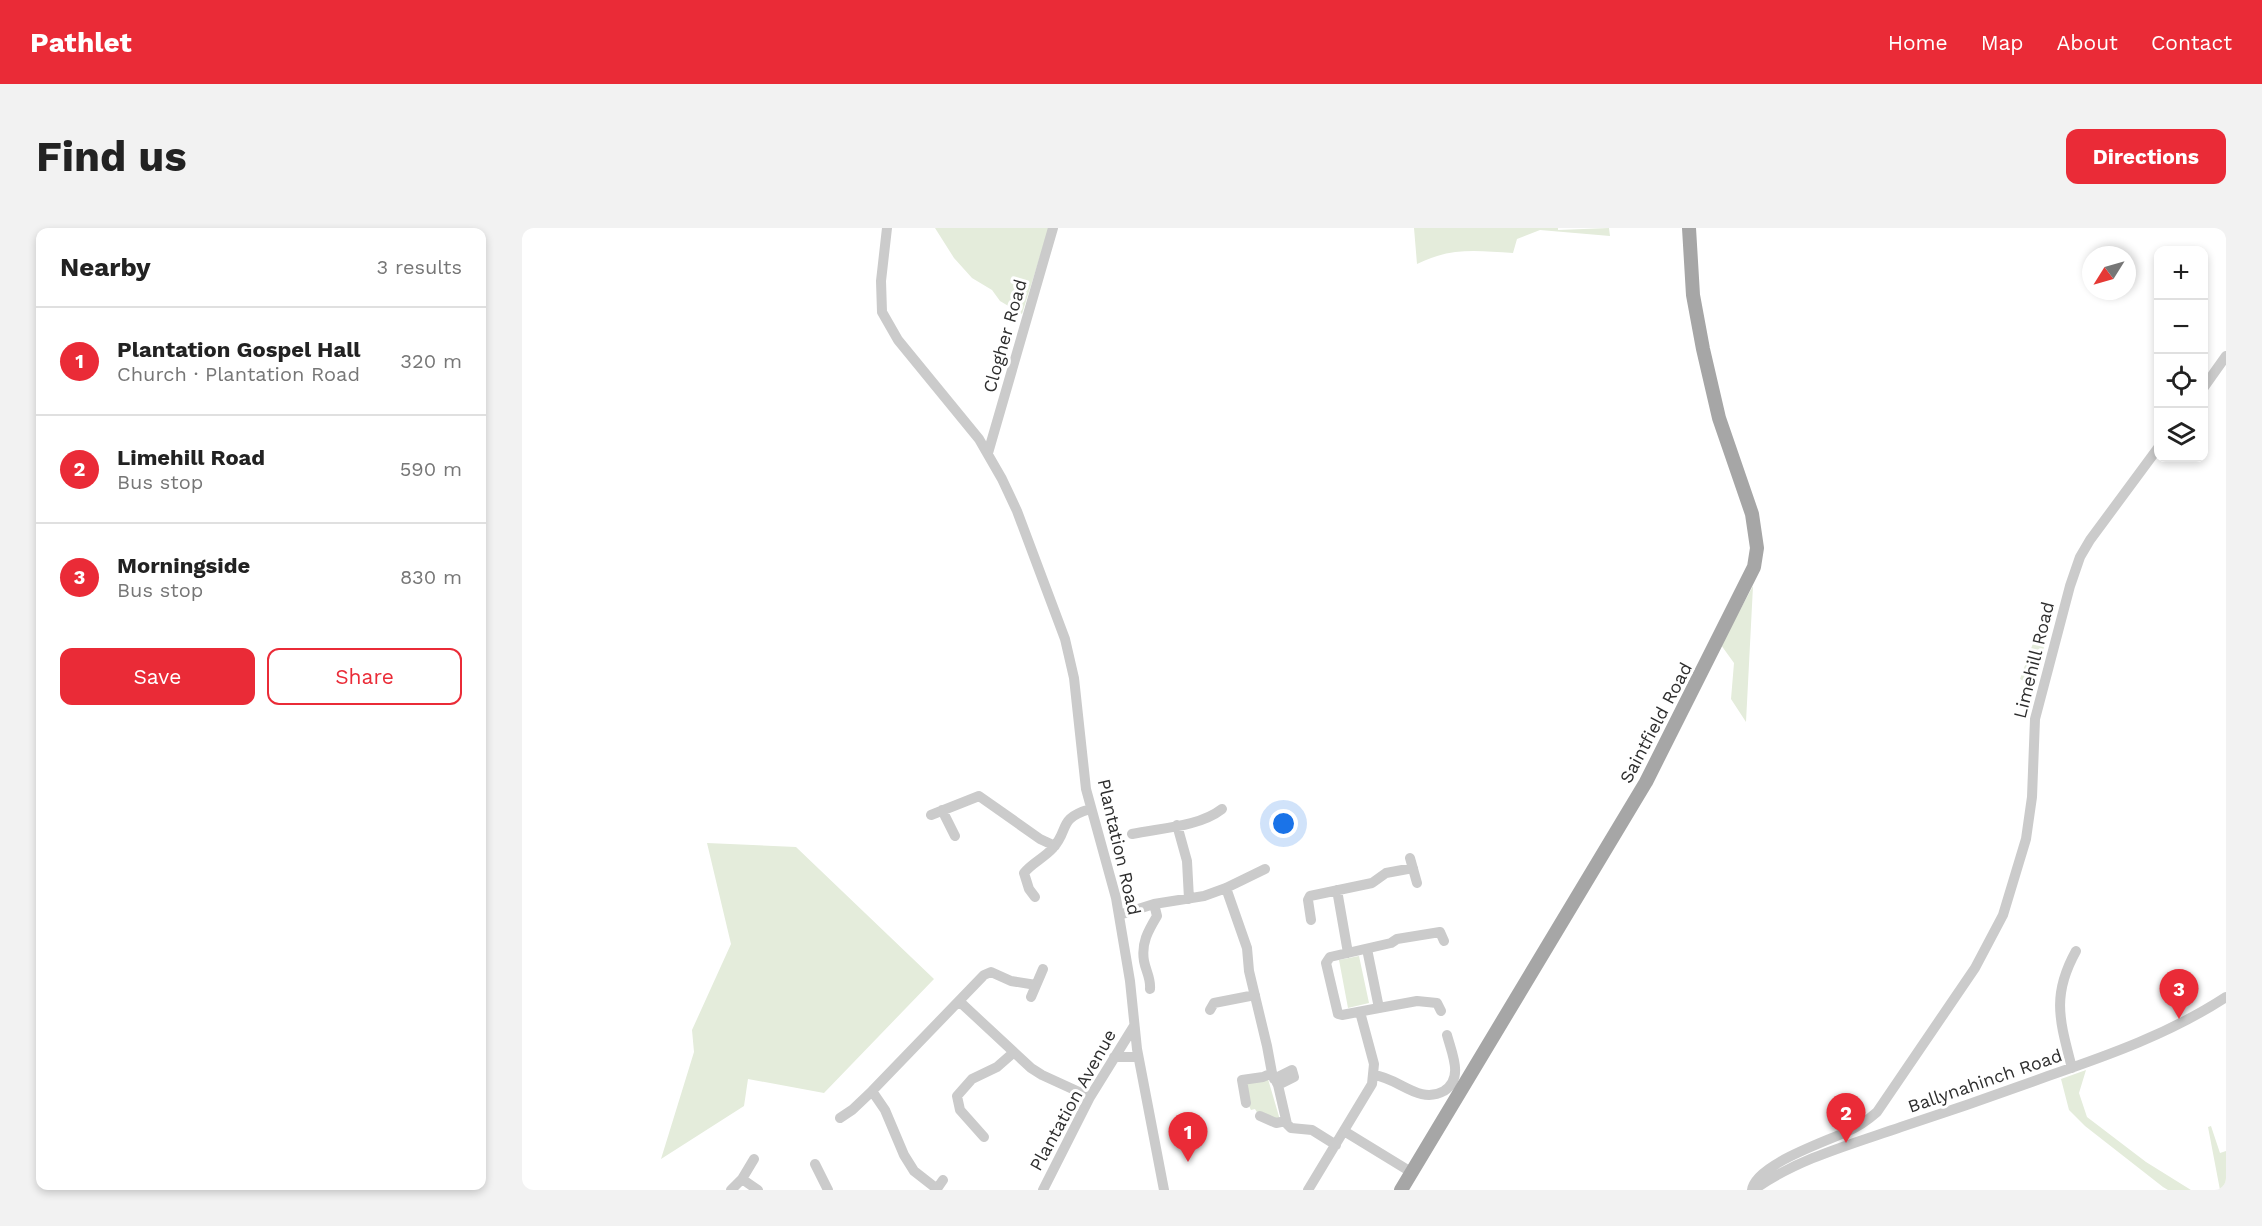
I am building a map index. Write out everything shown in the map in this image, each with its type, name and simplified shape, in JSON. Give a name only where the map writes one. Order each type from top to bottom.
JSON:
[{"type":"main road","name":"Saintfield Road","points":[[1401,1190],[1536,969],[1646,782],[1754,567],[1757,548],[1752,514],[1719,418],[1703,349],[1694,295],[1689,228]]},
{"type":"street","name":"Plantation Road","points":[[886,228],[881,281],[882,312],[898,340],[948,399],[988,453],[1017,512],[1065,639],[1074,678],[1086,789],[1090,809],[1111,874],[1119,915],[1130,981],[1138,1057],[1164,1190]]},
{"type":"street","name":"Clogher Road","points":[[988,453],[1053,228]]},
{"type":"street","points":[[2208,381],[2226,356]]},
{"type":"street","name":"Limehill Road","points":[[1753,1190],[1754,1183],[1773,1167],[1808,1148],[1857,1127],[1877,1112],[1975,968],[1997,929],[2026,839],[2032,797],[2035,719],[2070,586],[2080,557],[2090,540],[2154,453]]},
{"type":"street","points":[[955,836],[937,812],[979,796],[1040,839],[1055,846]]},
{"type":"street","points":[[1035,897],[1029,889],[1024,873],[1055,846],[1069,820],[1090,809]]},
{"type":"street","points":[[1132,834],[1196,822],[1222,809]]},
{"type":"street","points":[[1177,825],[1187,861],[1190,899]]},
{"type":"street","points":[[1311,920],[1308,900],[1310,896],[1372,883],[1386,873],[1411,863],[1417,883]]},
{"type":"street","points":[[1119,915],[1154,904],[1190,899],[1226,888],[1256,878],[1265,869]]},
{"type":"street","points":[[1226,888],[1247,948],[1249,971],[1286,1121],[1291,1128],[1312,1130],[1335,1145]]},
{"type":"street","points":[[1337,890],[1348,953]]},
{"type":"street","points":[[1150,989],[1151,980],[1144,962],[1144,939],[1157,916],[1154,904]]},
{"type":"street","points":[[1440,1003],[1417,1001],[1338,1014],[1326,963],[1330,957],[1391,944],[1397,939],[1442,933]]},
{"type":"street","points":[[1367,949],[1379,1008]]},
{"type":"street","points":[[2072,1068],[2059,1002],[2070,961],[2076,951]]},
{"type":"street","points":[[1031,997],[1043,969]]},
{"type":"street","points":[[840,1118],[872,1091],[984,975],[991,972],[1011,981],[1036,985]]},
{"type":"street","points":[[1212,1004],[1255,995]]},
{"type":"street","name":"Ballynahinch Road","points":[[1753,1190],[1781,1173],[1828,1153],[2144,1041],[2199,1014],[2226,997]]},
{"type":"street","points":[[960,1002],[1013,1053],[1042,1075],[1090,1097]]},
{"type":"street","points":[[1308,1190],[1372,1084],[1374,1064],[1360,1012]]},
{"type":"street","name":"Plantation Avenue","points":[[1043,1190],[1090,1097],[1134,1026]]},
{"type":"street","points":[[1374,1075],[1432,1101],[1454,1082],[1456,1073],[1447,1035]]},
{"type":"street","points":[[986,1137],[960,1110],[957,1096],[972,1079],[996,1067],[1013,1053]]},
{"type":"street","points":[[1114,1057],[1138,1057]]},
{"type":"street","points":[[1246,1103],[1242,1080],[1275,1079]]},
{"type":"street","points":[[872,1091],[885,1110],[904,1155],[914,1171],[939,1186]]},
{"type":"street","points":[[1260,1116],[1276,1123],[1286,1121]]},
{"type":"street","points":[[1344,1131],[1411,1172]]},
{"type":"street","points":[[731,1190],[742,1179],[754,1159]]},
{"type":"street","points":[[815,1164],[828,1190]]},
{"type":"street","points":[[742,1179],[758,1190]]},
{"type":"green space","points":[[935,228],[1049,228],[1022,314],[1000,301],[992,290],[972,278],[954,258]]},
{"type":"green space","points":[[1414,228],[1558,228],[1558,230],[1609,228],[1610,236],[1540,230],[1517,239],[1513,253],[1475,251],[1453,253],[1417,264]]},
{"type":"green space","points":[[1753,586],[1746,722],[1731,699],[1734,663],[1721,645]]},
{"type":"green space","points":[[2036,635],[2045,643],[2033,686],[2020,679]]},
{"type":"green space","points":[[707,843],[796,847],[934,979],[824,1093],[748,1079],[744,1106],[661,1159],[694,1052],[692,1030],[731,944]]},
{"type":"green space","points":[[1359,956],[1369,1003],[1348,1008],[1339,960]]},
{"type":"green space","points":[[2086,1070],[2079,1093],[2087,1117],[2146,1162],[2191,1190],[2168,1190],[2163,1187],[2085,1126],[2069,1110],[2061,1079]]},
{"type":"green space","points":[[1268,1079],[1280,1120],[1258,1114],[1255,1109],[1251,1110],[1248,1104],[1246,1084]]},
{"type":"green space","points":[[2211,1126],[2220,1153],[2226,1151],[2226,1190],[2220,1190],[2208,1127]]},
{"type":"place","name":"Morningside","points":[[2179,1019]]},
{"type":"place","name":"Limehill Road","points":[[1846,1143]]},
{"type":"place","name":"Plantation Gospel Hall","points":[[1188,1162]]}]
